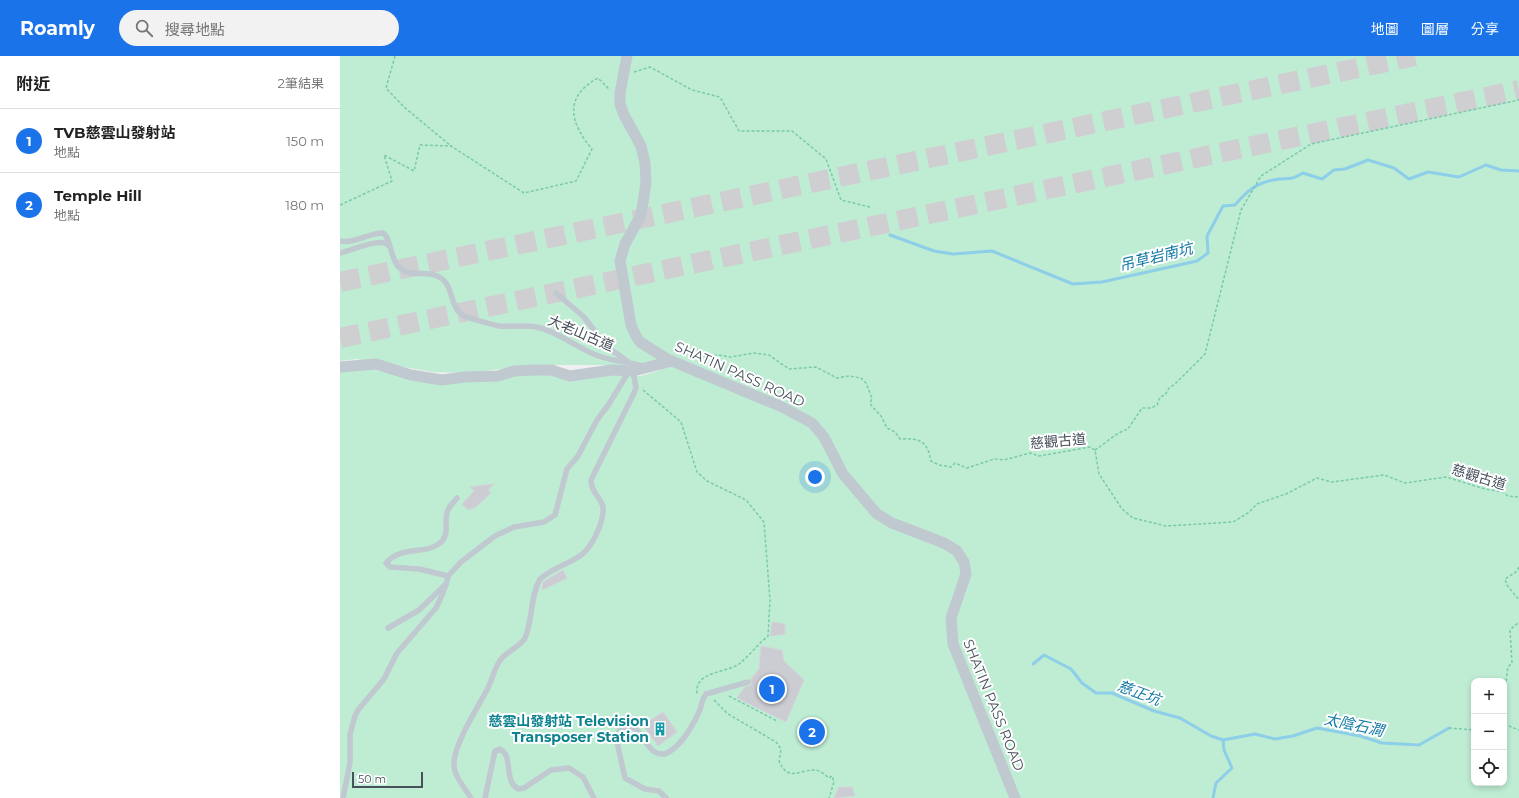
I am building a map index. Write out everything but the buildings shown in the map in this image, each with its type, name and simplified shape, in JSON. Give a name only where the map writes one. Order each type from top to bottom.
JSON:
[{"type":"street","name":"SHATIN PASS ROAD","points":[[627,56],[620,100],[624,115],[641,146],[646,163],[646,183],[641,215],[625,244],[620,261],[631,325],[640,342],[654,352],[782,407],[812,423],[824,437],[844,474],[877,514],[892,523],[944,543],[958,552],[964,562],[966,574],[952,616],[953,644],[1015,798]]},
{"type":"street","points":[[340,367],[376,364],[411,375],[442,380],[465,376],[498,376],[514,371],[534,370],[551,370],[570,376],[648,367],[672,361]]},
{"type":"lane","name":"大老山古道","points":[[340,241],[347,242],[370,234],[383,233],[388,236],[389,246],[393,257],[403,271],[415,274],[426,272],[435,274],[445,280],[454,304],[464,316],[498,326],[536,327],[596,355],[632,369]]},
{"type":"lane","points":[[340,253],[379,242],[386,243],[389,246]]},
{"type":"lane","points":[[471,798],[454,771],[454,762],[461,742],[498,663],[502,657],[524,640],[540,579],[581,555],[592,544],[602,520],[603,509],[601,502],[592,487],[592,477],[634,393],[636,384],[632,369],[606,346],[584,317],[556,293]]},
{"type":"lane","points":[[343,798],[350,763],[350,734],[355,716],[384,680],[397,653],[436,608],[448,576],[461,562],[495,536],[514,526],[544,522],[555,515],[567,469],[578,456],[597,420],[632,369]]},
{"type":"lane","points":[[448,576],[419,569],[390,567],[386,563],[400,553],[433,546],[440,543],[445,536],[448,510],[457,498]]},
{"type":"lane","points":[[388,628],[419,610],[446,583]]},
{"type":"lane","points":[[666,798],[659,791],[645,789],[625,778],[617,742],[619,731],[632,727],[653,751],[665,754],[673,749],[687,733],[700,710],[703,698],[710,692],[748,682]]},
{"type":"lane","points":[[485,798],[495,751],[500,749],[507,760],[510,781],[518,790],[524,788],[551,770],[569,768],[583,777],[594,798]]},
{"type":"path","points":[[395,56],[390,69],[386,88],[404,107],[451,146],[524,193],[576,181],[592,149],[579,134],[574,122],[574,100],[586,85],[598,78],[620,100]]},
{"type":"path","points":[[623,76],[650,67],[692,90],[720,97],[739,131],[792,131],[826,159],[841,200],[870,206]]},
{"type":"path","points":[[1095,450],[1112,439],[1120,431],[1128,429],[1142,408],[1151,408],[1157,405],[1160,397],[1165,395],[1169,388],[1175,384],[1205,354],[1241,210],[1261,176],[1311,144],[1519,100]]},
{"type":"path","points":[[340,205],[392,181],[384,155],[414,171],[420,145],[451,146]]},
{"type":"path","name":"慈觀古道","points":[[672,361],[718,355],[731,357],[754,353],[769,355],[789,369],[816,367],[837,378],[849,376],[861,378],[866,383],[872,398],[870,404],[881,416],[887,428],[895,432],[900,439],[912,438],[924,442],[928,448],[931,461],[939,465],[951,466],[955,463],[967,468],[988,460],[1004,460],[1030,453],[1039,456],[1090,447],[1095,450],[1099,474],[1122,509],[1133,518],[1166,526],[1233,522],[1248,513],[1257,504],[1286,494],[1317,478],[1332,482],[1384,475],[1405,483],[1446,477],[1485,489],[1503,492],[1508,496],[1519,497]]},
{"type":"path","points":[[636,384],[681,422],[697,472],[707,481],[746,500],[764,522],[770,600],[768,636],[740,663],[704,678],[697,687],[697,693],[701,704],[717,698]]},
{"type":"path","points":[[1519,567],[1516,572],[1505,579],[1519,600]]},
{"type":"path","points":[[1506,678],[1508,667],[1512,663],[1510,630],[1519,622]]},
{"type":"path","points":[[726,696],[730,696],[777,721]]},
{"type":"path","points":[[714,700],[728,714],[776,742],[781,749],[779,761],[787,772],[792,774],[816,770],[829,778],[832,776],[834,782],[829,798]]},
{"type":"path","points":[[1507,725],[1519,730]]},
{"type":"path","points":[[1449,728],[1471,730]]},
{"type":"green space","points":[[340,56],[1519,56],[1519,798],[340,798],[340,371],[370,369],[432,381],[533,374],[641,376],[660,370],[616,365],[533,365],[468,373],[433,372],[356,359],[340,361]]},
{"type":"waterway","name":"吊草岩南坑","points":[[890,235],[934,251],[953,254],[992,251],[1073,284],[1102,282],[1197,261],[1208,253],[1207,236],[1223,206],[1235,205],[1252,189],[1267,181],[1291,178],[1303,173],[1322,179],[1334,170],[1345,169],[1368,160],[1394,168],[1409,179],[1428,172],[1459,177],[1486,165],[1501,170],[1519,171]]},
{"type":"waterway","name":"慈正坑","points":[[1033,664],[1044,655],[1071,669],[1082,683],[1096,693],[1112,693],[1154,711],[1180,718],[1211,736],[1223,740]]},
{"type":"waterway","name":"太陰石澗","points":[[1213,798],[1216,783],[1232,768],[1224,750],[1223,740],[1255,734],[1275,739],[1293,736],[1317,728],[1360,736],[1382,743],[1419,745],[1449,728]]},
{"type":"tunnel","points":[[340,282],[1415,56]]},
{"type":"tunnel","points":[[340,338],[1519,90]]},
{"type":"place","name":"TVB慈雲山發射站","points":[[772,689]]},
{"type":"place","name":"慈雲山發射站 Television Transposer Station","points":[[660,729]]},
{"type":"place","name":"Temple Hill","points":[[812,732]]}]
